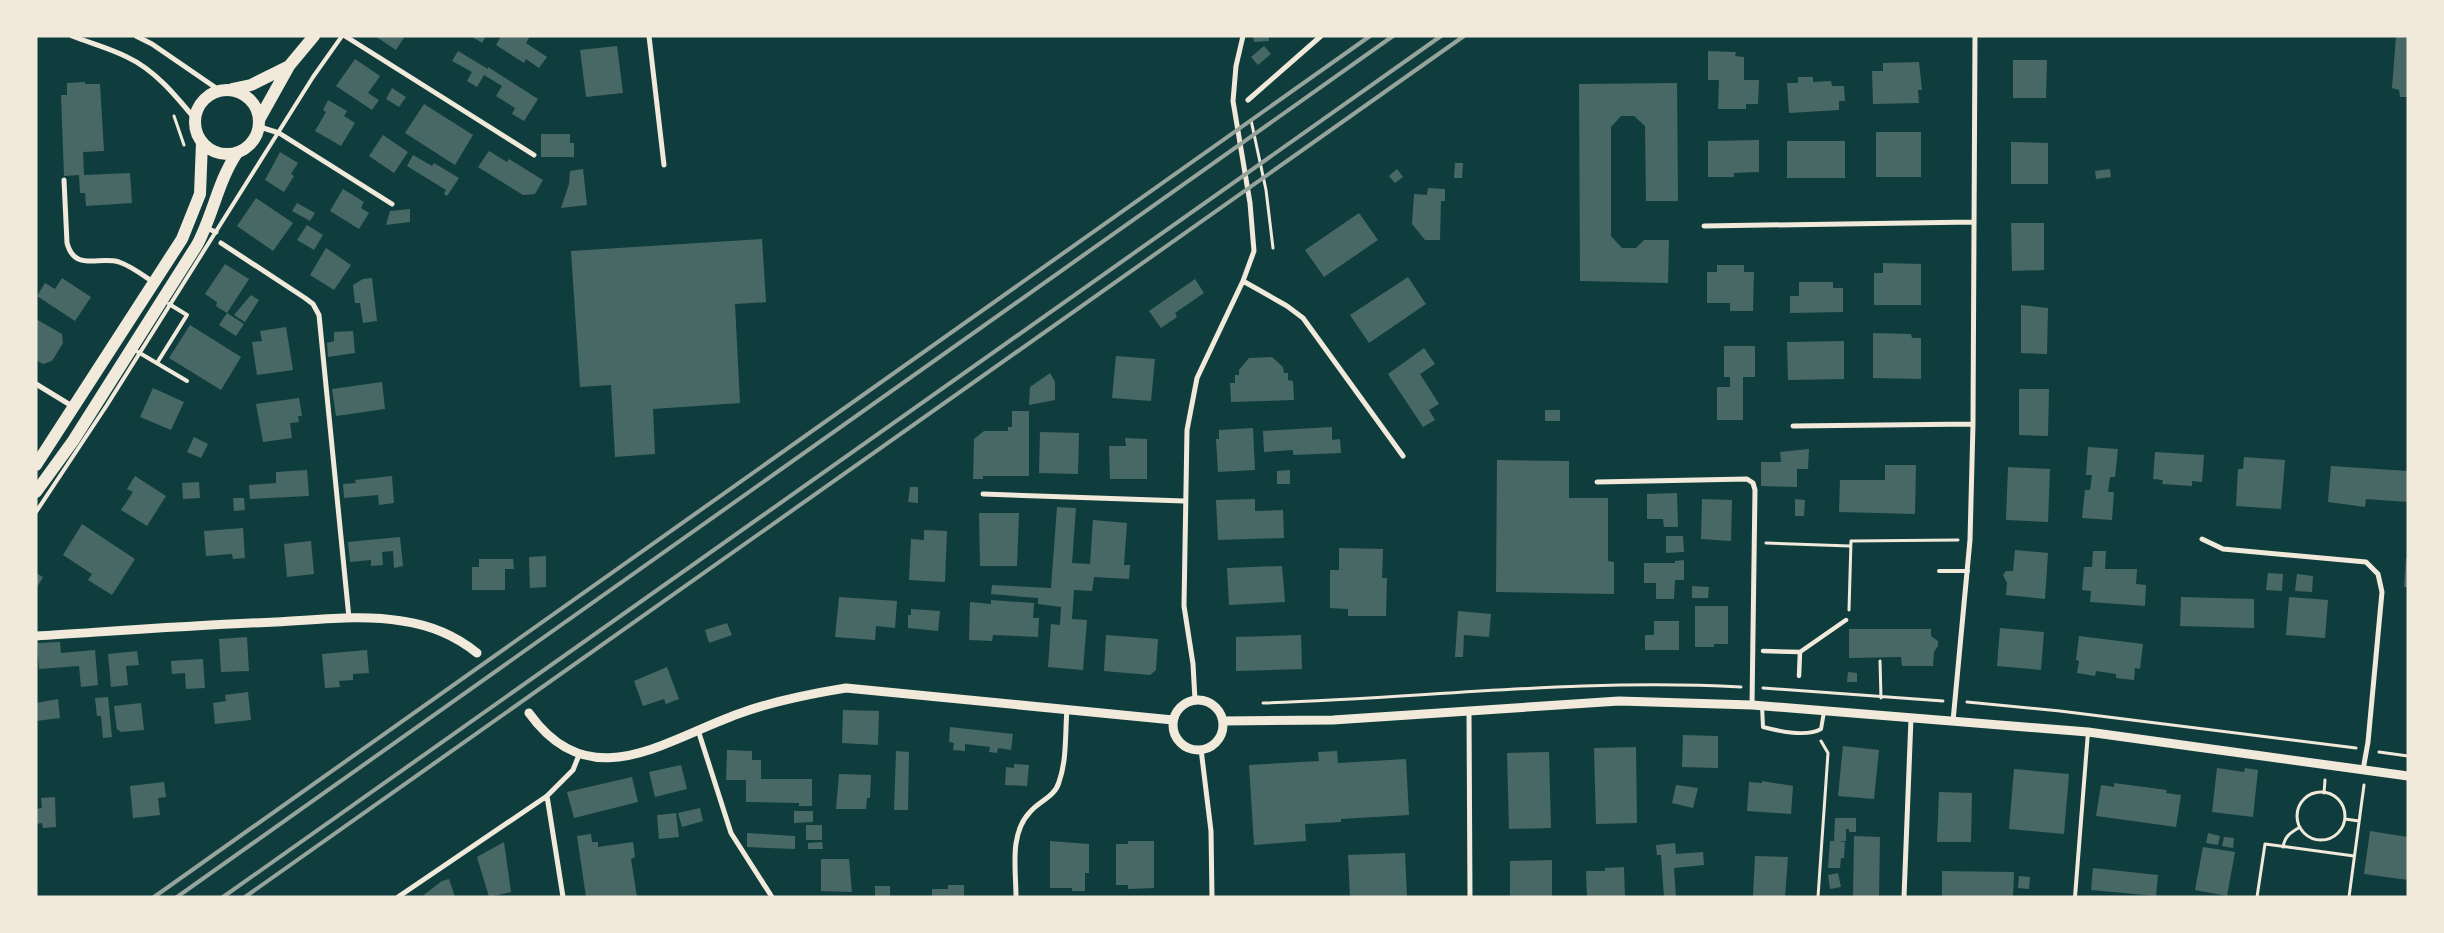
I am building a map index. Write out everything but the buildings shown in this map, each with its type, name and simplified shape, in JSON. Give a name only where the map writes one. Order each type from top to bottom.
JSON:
[{"type":"main road","points":[[289,66],[252,85],[225,90],[207,96],[199,106],[195,119],[196,131],[202,142],[212,150],[224,154],[238,152],[251,144],[289,66],[314,36]]},
{"type":"main road","points":[[225,90],[245,94],[255,104],[260,123]]},
{"type":"main road","points":[[36,465],[75,408],[182,238],[200,194],[202,142]]},
{"type":"main road","points":[[36,492],[136,351],[211,230],[219,186],[238,152]]},
{"type":"street","points":[[72,36],[128,57],[147,69],[170,89],[195,119]]},
{"type":"street","points":[[136,36],[225,90]]},
{"type":"street","points":[[344,36],[534,155]]},
{"type":"street","points":[[649,36],[664,165]]},
{"type":"street","points":[[1195,700],[1193,664],[1184,606],[1184,501],[1187,430],[1191,399],[1209,351],[1243,281],[1254,251],[1250,203],[1232,102],[1236,66],[1243,36]]},
{"type":"street","points":[[1248,100],[1321,36]]},
{"type":"street","points":[[1953,721],[1970,540],[1973,424],[1974,36]]},
{"type":"street","points":[[260,123],[392,204]]},
{"type":"street","points":[[64,180],[67,243],[70,252],[75,258],[85,261],[122,263],[154,282]]},
{"type":"street","points":[[1704,226],[1973,222]]},
{"type":"street","points":[[221,243],[305,298],[313,304],[319,315],[349,618]]},
{"type":"street","points":[[1243,281],[1286,306],[1302,318],[1403,456]]},
{"type":"street","points":[[36,384],[75,408]]},
{"type":"street","points":[[1793,426],[1973,424]]},
{"type":"street","points":[[1597,482],[1747,479],[1754,483],[1756,490],[1754,542],[1757,705]]},
{"type":"street","points":[[983,494],[1184,501]]},
{"type":"street","points":[[2202,539],[2223,549],[2366,562],[2378,574],[2382,592],[2368,742],[2363,771]]},
{"type":"street","points":[[36,636],[349,618],[399,620],[426,626],[463,642],[477,653]]},
{"type":"street","points":[[1763,651],[1800,652],[1846,620]]},
{"type":"street","points":[[1800,652],[1800,676]]},
{"type":"street","points":[[529,713],[543,731],[560,744],[580,755],[594,759],[620,758],[646,751],[740,713],[802,695],[846,688],[1173,720]]},
{"type":"street","points":[[1195,700],[1205,701],[1214,706],[1223,721],[1220,736],[1212,745],[1201,749],[1189,748],[1179,742],[1173,732],[1173,720],[1177,710],[1185,703],[1195,700]]},
{"type":"street","points":[[1223,721],[1333,720],[1619,701],[1757,705],[2088,732],[2408,776]]},
{"type":"street","points":[[1016,897],[1016,844],[1021,824],[1031,811],[1050,797],[1059,784],[1068,709]]},
{"type":"street","points":[[1469,711],[1470,897]]},
{"type":"street","points":[[1904,897],[1910,717]]},
{"type":"street","points":[[698,730],[731,833],[772,897]]},
{"type":"street","points":[[1201,749],[1211,831],[1212,897]]},
{"type":"street","points":[[398,897],[547,796],[573,770],[580,755]]},
{"type":"street","points":[[547,796],[563,897]]},
{"type":"lane","points":[[211,230],[344,36]]},
{"type":"lane","points":[[157,363],[187,315],[166,303]]},
{"type":"lane","points":[[36,512],[136,351],[187,381]]},
{"type":"lane","points":[[1939,571],[1968,572]]},
{"type":"lane","points":[[1757,705],[1763,727],[1775,730],[1815,732],[1821,729],[1824,721],[1824,710]]},
{"type":"lane","points":[[2075,897],[2088,732]]},
{"type":"path","points":[[1248,100],[1266,190],[1273,248]]},
{"type":"path","points":[[1846,620],[1849,614],[1851,541],[1855,539],[1970,540]]},
{"type":"path","points":[[1754,542],[1850,546]]},
{"type":"path","points":[[1879,714],[1880,661]]},
{"type":"path","points":[[1815,732],[1828,753],[1818,897]]},
{"type":"path","points":[[2324,793],[2326,780]]},
{"type":"path","points":[[2349,897],[2364,785]]},
{"type":"path","points":[[2324,793],[2335,796],[2341,802],[2345,818],[2338,834],[2323,841],[2307,836],[2300,828],[2296,814],[2299,806],[2310,794],[2324,793]]},
{"type":"path","points":[[2345,818],[2359,821]]},
{"type":"path","points":[[2282,847],[2289,833],[2300,828]]},
{"type":"path","points":[[2258,897],[2265,844],[2354,856]]},
{"type":"railway","points":[[154,897],[1370,36]]},
{"type":"railway","points":[[177,897],[1393,36]]},
{"type":"railway","points":[[223,897],[1441,36]]},
{"type":"railway","points":[[245,897],[1464,36]]}]
